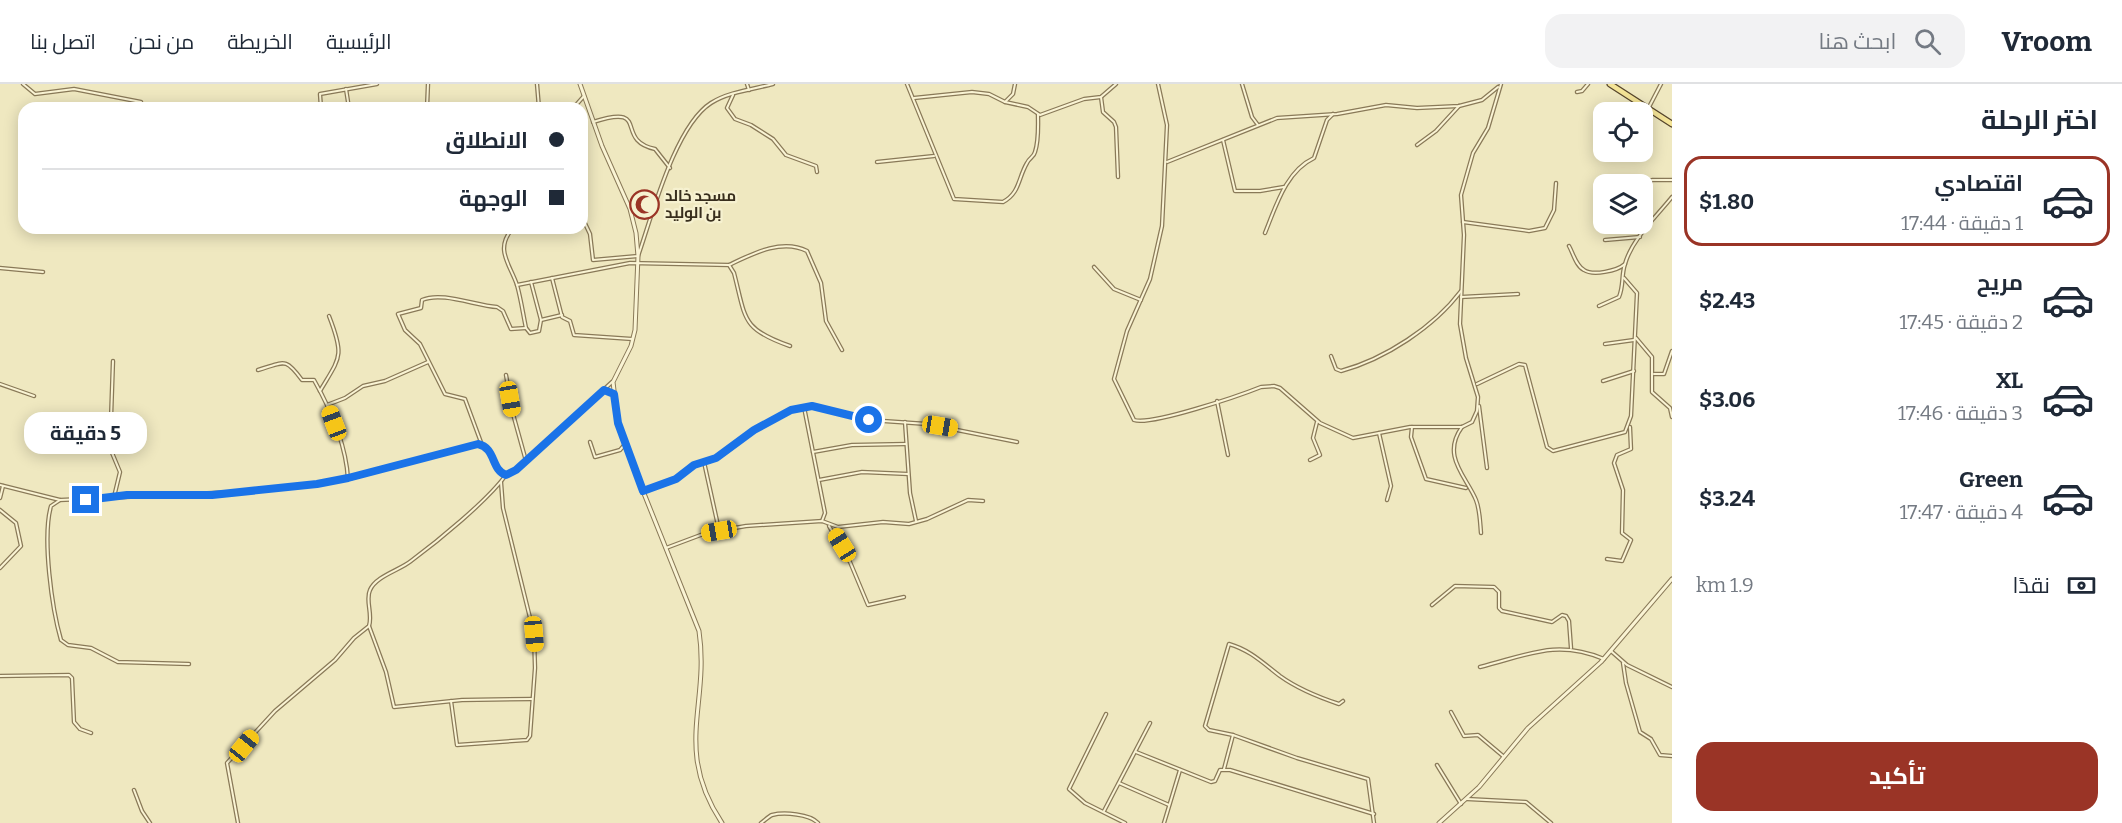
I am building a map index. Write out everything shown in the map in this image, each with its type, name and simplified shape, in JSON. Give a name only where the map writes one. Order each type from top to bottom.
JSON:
[{"type":"main road","points":[[1610,84],[1639,102]]},
{"type":"main road","points":[[1653,112],[1672,124]]},
{"type":"street","points":[[23,84],[35,94],[74,90],[141,102]]},
{"type":"street","points":[[321,102],[320,94],[377,84]]},
{"type":"street","points":[[428,102],[429,84]]},
{"type":"street","points":[[537,84],[538,102]]},
{"type":"street","points":[[580,84],[586,102]]},
{"type":"street","points":[[747,84],[749,90]]},
{"type":"street","points":[[532,699],[451,701],[394,707],[386,672],[369,626],[370,589],[410,562],[613,382],[633,339],[638,256],[670,168],[691,122],[711,102],[773,84]]},
{"type":"street","points":[[907,84],[952,198],[1003,202],[1015,193],[1026,164],[1034,155],[1038,139],[1038,114]]},
{"type":"street","points":[[1005,102],[1013,94],[1015,84]]},
{"type":"street","points":[[914,98],[972,93],[988,94],[1045,115],[1084,99],[1101,97],[1116,84]]},
{"type":"street","points":[[1158,84],[1167,125],[1167,162],[1162,226],[1150,279],[1127,331],[1114,379],[1134,420],[1143,422],[1176,415],[1274,386],[1285,391],[1317,421],[1353,438],[1412,427],[1462,426],[1472,422],[1478,404]]},
{"type":"street","points":[[1242,84],[1252,117],[1258,125]]},
{"type":"street","points":[[1577,92],[1582,91],[1588,84]]},
{"type":"street","points":[[1652,102],[1661,84]]},
{"type":"street","points":[[1167,162],[1258,125],[1292,115],[1333,114],[1386,105],[1418,108],[1459,106],[1488,97],[1501,85]]},
{"type":"street","points":[[1487,468],[1477,384],[1466,358],[1461,333],[1462,191],[1473,153],[1485,135],[1501,85]]},
{"type":"street","points":[[346,89],[348,102]]},
{"type":"street","points":[[733,95],[727,108],[735,119],[751,125],[773,140],[786,155],[816,166],[818,172]]},
{"type":"street","points":[[579,102],[584,96]]},
{"type":"street","points":[[1101,97],[1103,112],[1116,127],[1118,177]]},
{"type":"street","points":[[1488,97],[1496,102]]},
{"type":"street","points":[[1417,145],[1436,131],[1459,106]]},
{"type":"street","points":[[588,108],[630,209],[638,256]]},
{"type":"street","points":[[1265,233],[1286,186],[1300,165],[1314,158],[1327,120],[1333,114]]},
{"type":"street","points":[[593,122],[615,115],[624,116],[630,120],[635,141],[644,147],[655,149],[670,168]]},
{"type":"street","points":[[1223,140],[1235,191],[1260,191],[1286,186]]},
{"type":"street","points":[[877,162],[934,156]]},
{"type":"street","points":[[1653,180],[1672,180]]},
{"type":"street","points":[[1463,222],[1529,231],[1545,228],[1554,210],[1556,183]]},
{"type":"street","points":[[1599,306],[1618,299],[1625,264],[1640,237],[1672,198]]},
{"type":"street","points":[[588,230],[593,260],[638,256]]},
{"type":"street","points":[[508,234],[503,256],[517,285],[526,328],[530,333],[536,333],[540,331],[541,320],[531,282]]},
{"type":"street","points":[[1605,240],[1640,237]]},
{"type":"street","points":[[1569,246],[1578,265],[1588,272],[1615,270],[1625,264]]},
{"type":"street","points":[[517,285],[637,263],[729,266],[772,248],[794,247],[807,251],[821,283],[826,321],[842,350]]},
{"type":"street","points":[[729,266],[749,323],[756,332],[790,346]]},
{"type":"street","points":[[1094,267],[1114,288],[1141,300]]},
{"type":"street","points":[[0,268],[43,272]]},
{"type":"street","points":[[552,278],[562,315],[572,324],[574,335],[633,339]]},
{"type":"street","points":[[1607,559],[1622,561],[1631,545],[1630,540],[1622,533],[1623,490],[1614,463],[1617,455],[1631,449],[1629,426],[1637,290],[1624,278]]},
{"type":"street","points":[[1330,356],[1336,369],[1341,371],[1401,346],[1413,333],[1444,313],[1461,291]]},
{"type":"street","points":[[1461,297],[1518,294]]},
{"type":"street","points":[[506,475],[498,469],[491,452],[482,445],[465,399],[445,394],[420,344],[405,330],[398,314],[421,308],[422,300],[426,298],[497,307],[503,311],[511,330],[526,328]]},
{"type":"street","points":[[541,320],[562,315]]},
{"type":"street","points":[[320,391],[331,377],[339,357],[329,316]]},
{"type":"street","points":[[1605,344],[1630,343],[1635,336]]},
{"type":"street","points":[[1635,336],[1637,341],[1650,353],[1653,374],[1652,392],[1670,408],[1672,417]]},
{"type":"street","points":[[1653,374],[1664,374],[1672,351]]},
{"type":"street","points":[[113,361],[110,448],[120,472],[114,497]]},
{"type":"street","points":[[327,405],[345,398],[363,386],[385,381],[429,362]]},
{"type":"street","points":[[258,370],[278,364],[290,364],[302,380],[314,380],[327,405],[347,460],[348,478]]},
{"type":"street","points":[[1477,384],[1519,364],[1525,365],[1547,447],[1553,451],[1621,434],[1629,426]]},
{"type":"street","points":[[1603,381],[1634,371]]},
{"type":"street","points":[[506,375],[515,424],[526,461]]},
{"type":"street","points":[[613,382],[618,423],[699,631],[701,654],[695,741],[707,798],[723,823]]},
{"type":"street","points":[[0,384],[34,396]]},
{"type":"street","points":[[604,390],[614,394]]},
{"type":"street","points":[[1217,401],[1228,456]]},
{"type":"street","points":[[643,491],[676,479],[689,468],[725,453],[754,430],[791,410],[804,407],[812,406],[869,420],[952,428],[990,439],[1017,442]]},
{"type":"street","points":[[804,407],[825,513],[822,521]]},
{"type":"street","points":[[1310,460],[1320,455],[1313,438],[1317,421]]},
{"type":"street","points":[[905,422],[916,522]]},
{"type":"street","points":[[1462,426],[1455,438],[1456,465],[1467,488],[1475,498],[1481,533]]},
{"type":"street","points":[[1412,427],[1411,437],[1426,479],[1467,488]]},
{"type":"street","points":[[1379,433],[1391,486],[1388,500]]},
{"type":"street","points":[[590,442],[595,457],[620,450],[626,443]]},
{"type":"street","points":[[0,498],[2,485],[60,500],[212,495],[348,478],[471,444],[482,445]]},
{"type":"street","points":[[813,452],[852,445],[906,444]]},
{"type":"street","points":[[704,462],[719,531]]},
{"type":"street","points":[[819,480],[862,472],[909,474]]},
{"type":"street","points":[[451,701],[456,744],[460,746],[527,740],[531,732],[534,634],[503,508],[501,482]]},
{"type":"street","points":[[60,500],[51,506],[48,535],[55,599],[54,620],[61,640],[68,645],[91,648],[118,662],[189,664]]},
{"type":"street","points":[[829,526],[916,522],[968,500],[983,501]]},
{"type":"street","points":[[0,510],[16,523],[21,546],[0,568]]},
{"type":"street","points":[[666,548],[697,536],[746,526],[822,521],[829,526],[855,573],[868,605],[904,597]]},
{"type":"street","points":[[1439,823],[1467,799],[1528,728],[1604,660],[1672,579]]},
{"type":"street","points":[[1432,605],[1455,586],[1494,587],[1499,592],[1499,608],[1502,611],[1549,622],[1562,615],[1566,616],[1569,621],[1571,648]]},
{"type":"street","points":[[238,823],[227,763],[275,711],[335,660],[354,638],[369,626]]},
{"type":"street","points":[[1343,701],[1339,704],[1314,695],[1281,677],[1261,658],[1229,644],[1205,726],[1209,730],[1233,735],[1297,758],[1368,779],[1374,823]]},
{"type":"street","points":[[1480,668],[1547,650],[1571,648],[1604,660]]},
{"type":"street","points":[[1611,651],[1623,663],[1672,687]]},
{"type":"street","points":[[1623,663],[1626,683],[1640,732],[1651,739],[1660,755],[1672,756]]},
{"type":"street","points":[[0,676],[69,675],[72,678],[74,722],[80,729],[91,733]]},
{"type":"street","points":[[1451,712],[1464,736],[1478,735],[1503,756]]},
{"type":"street","points":[[1106,714],[1069,787],[1085,803],[1125,823]]},
{"type":"street","points":[[1104,811],[1150,723]]},
{"type":"street","points":[[1136,752],[1211,782],[1215,781],[1220,770],[1224,769],[1233,735]]},
{"type":"street","points":[[1437,765],[1461,804]]},
{"type":"street","points":[[1224,769],[1374,814]]},
{"type":"street","points":[[1164,823],[1180,770]]},
{"type":"street","points":[[1119,783],[1170,805]]},
{"type":"street","points":[[134,790],[150,823]]},
{"type":"street","points":[[1467,799],[1526,802],[1551,823]]},
{"type":"street","points":[[760,823],[772,815],[800,814],[818,823]]},
{"type":"place","name":"مسجد خالد بن الوليد","points":[[644,205]]},
{"type":"route","points":[[86,500],[127,495],[212,495],[317,484],[348,478],[471,444],[486,447],[491,452],[498,469],[506,475],[516,470],[604,390],[609,390],[614,394],[618,423],[643,491],[676,479],[694,465],[716,458],[754,430],[791,410],[812,406],[837,414],[869,420]]}]
